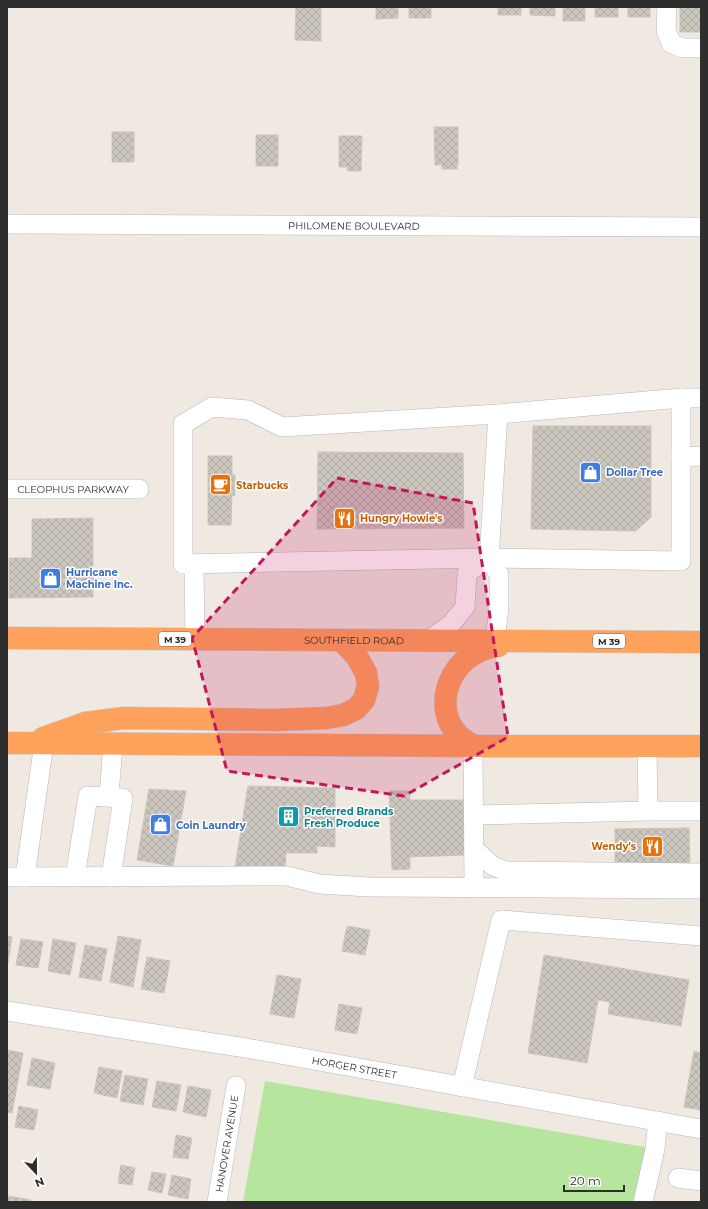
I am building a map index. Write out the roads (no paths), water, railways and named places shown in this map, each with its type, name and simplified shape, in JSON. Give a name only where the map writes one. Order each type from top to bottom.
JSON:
[{"type":"highway","name":"SOUTHFIELD ROAD","points":[[7,638],[701,642]]},
{"type":"highway","points":[[37,743],[85,723],[124,718],[275,720],[327,718],[343,715],[356,709],[364,700],[368,686],[366,673],[357,657],[342,641]]},
{"type":"highway","points":[[473,746],[458,736],[452,726],[445,711],[446,692],[458,667],[468,658],[480,651],[506,641]]},
{"type":"highway","points":[[7,743],[701,746]]},
{"type":"street","points":[[667,7],[666,30],[671,43],[682,48],[701,48]]},
{"type":"street","name":"PHILOMENE BOULEVARD","points":[[7,224],[701,227]]},
{"type":"street","points":[[681,398],[681,562],[489,558],[183,564],[183,424],[212,407],[248,410],[282,427],[498,414],[681,398],[701,398]]},
{"type":"street","points":[[498,414],[489,558],[499,575],[499,607],[506,641]]},
{"type":"street","points":[[681,456],[701,456]]},
{"type":"street","name":"CLEOPHUS PARKWAY","points":[[7,489],[138,488]]},
{"type":"street","points":[[427,641],[450,625],[465,607],[467,574],[489,558]]},
{"type":"street","points":[[194,564],[195,640]]},
{"type":"street","points":[[37,743],[16,877],[287,876],[319,884],[369,886],[701,889]]},
{"type":"street","points":[[109,796],[113,744]]},
{"type":"street","points":[[473,746],[474,888]]},
{"type":"street","points":[[647,746],[648,811]]},
{"type":"street","points":[[75,877],[88,796],[124,798],[111,877]]},
{"type":"street","points":[[474,815],[701,811]]},
{"type":"street","points":[[474,849],[493,866],[506,871],[701,873]]},
{"type":"street","points":[[462,1087],[501,920],[701,936]]},
{"type":"street","name":"HORGER STREET","points":[[7,1011],[246,1048],[701,1129]]},
{"type":"street","name":"HANOVER AVENUE","points":[[217,1202],[236,1086]]},
{"type":"street","points":[[644,1202],[655,1149],[664,1123]]},
{"type":"street","points":[[657,1202],[664,1123]]},
{"type":"street","points":[[678,1178],[701,1181]]},
{"type":"place","name":"Dollar Tree","points":[[591,472]]},
{"type":"place","name":"Starbucks","points":[[221,485]]},
{"type":"place","name":"Hungry Howie's","points":[[344,518]]},
{"type":"place","name":"Hurricane Machine Inc.","points":[[51,578]]},
{"type":"place","name":"Preferred Brands Fresh Produce","points":[[289,817]]},
{"type":"place","name":"Coin Laundry","points":[[161,825]]},
{"type":"place","name":"Wendy's","points":[[652,846]]}]
